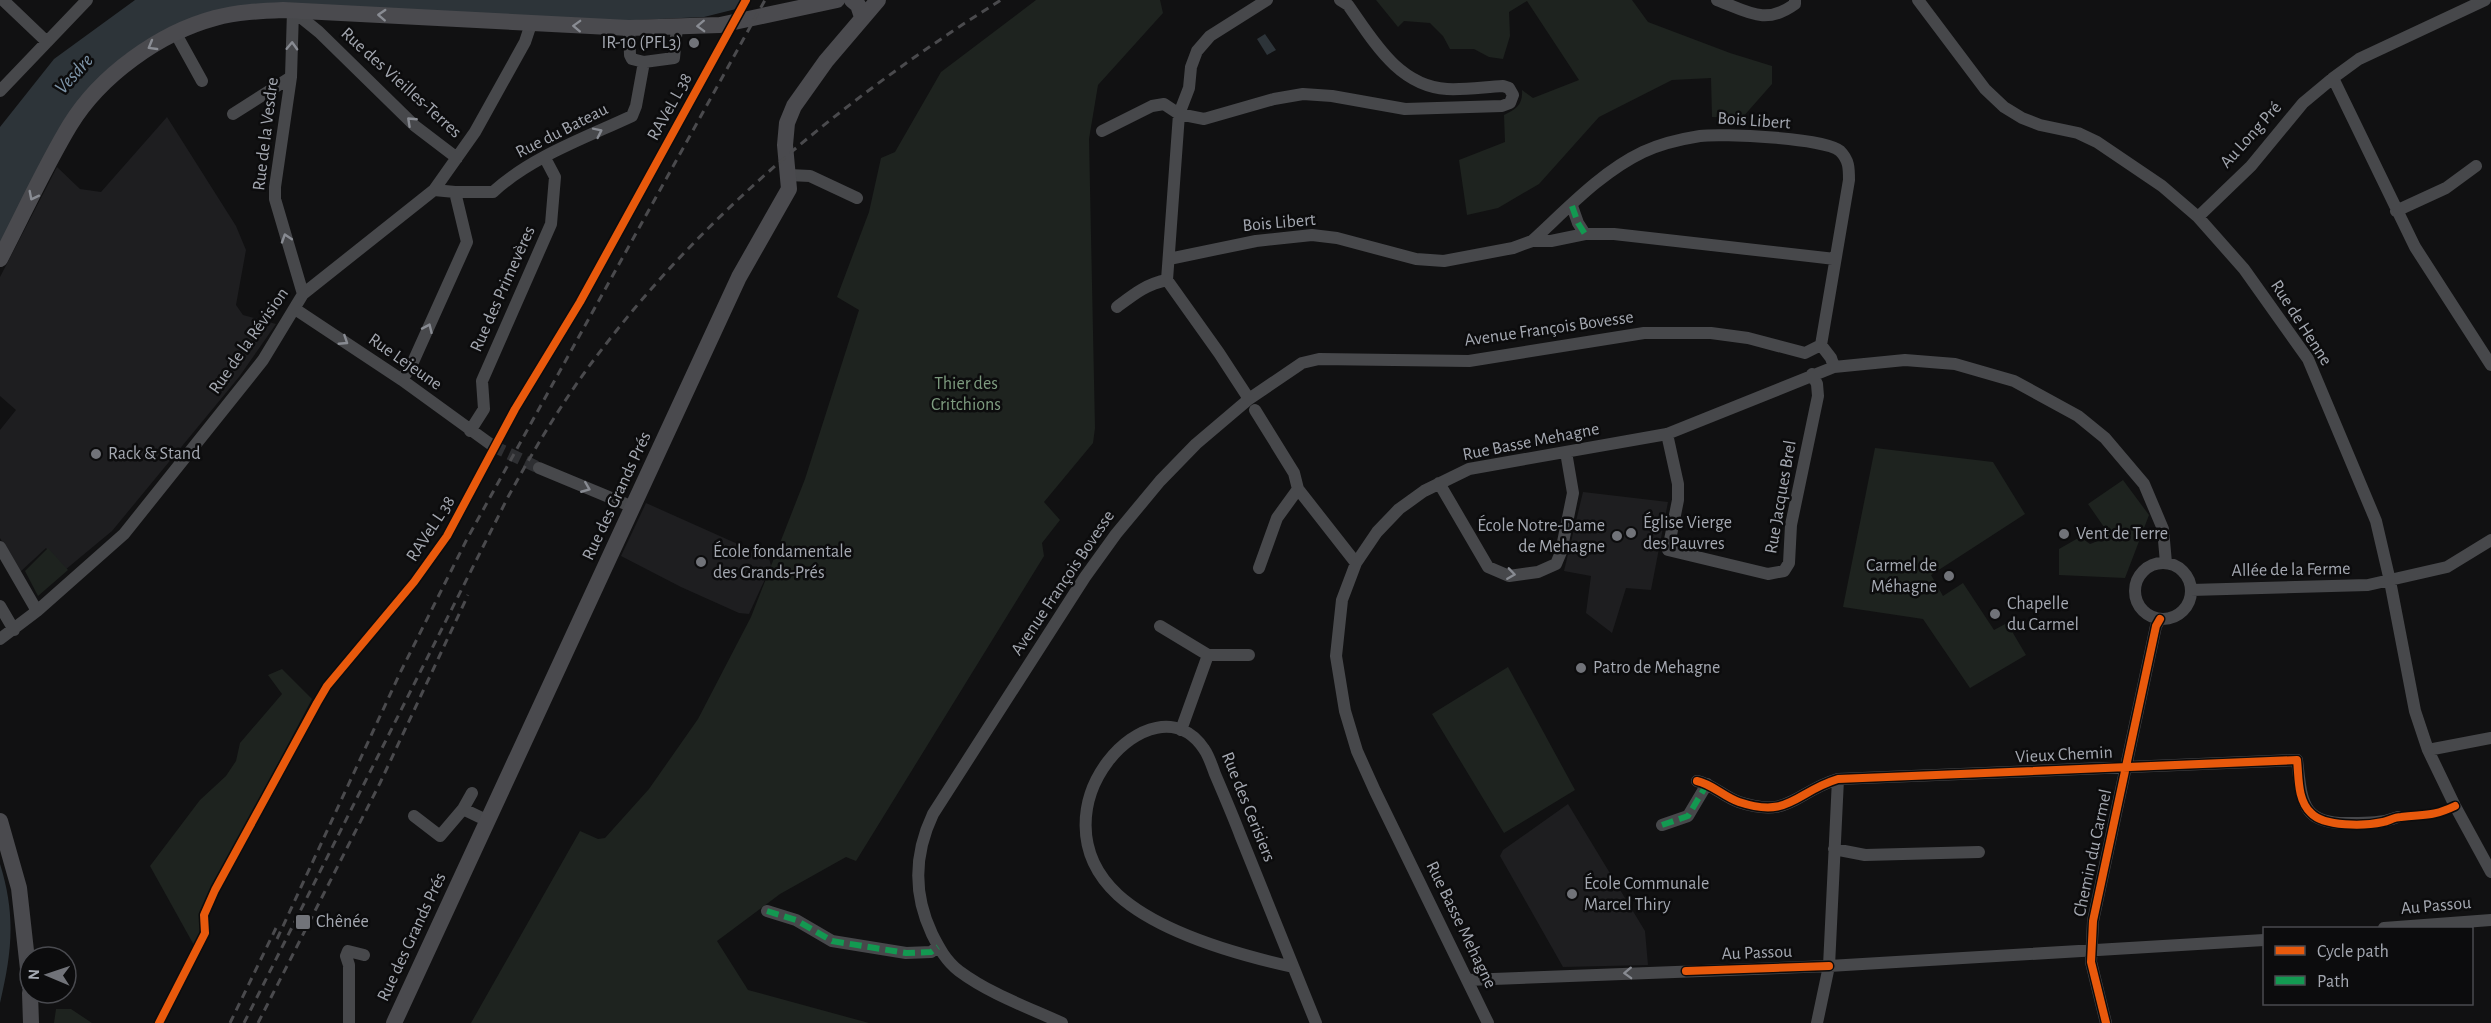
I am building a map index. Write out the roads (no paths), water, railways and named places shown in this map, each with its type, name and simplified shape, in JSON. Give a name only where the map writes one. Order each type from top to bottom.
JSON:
[{"type":"main road","points":[[0,259],[70,124],[99,88],[129,61],[176,34],[214,18],[260,11],[293,11],[531,24],[629,28],[677,27],[720,25],[837,0]]},
{"type":"main road","points":[[852,0],[858,5],[862,17]]},
{"type":"main road","name":"Rue des Grands Prés","points":[[394,1023],[739,277],[789,189],[785,144],[787,123],[794,106],[826,61],[879,0]]},
{"type":"main road","points":[[0,821],[19,888],[25,945]]},
{"type":"main road","points":[[30,1005],[31,1023]]},
{"type":"street","points":[[3,0],[47,42]]},
{"type":"street","points":[[0,91],[87,0]]},
{"type":"street","points":[[1267,0],[1210,36],[1197,51],[1191,67],[1189,88],[1179,114],[1167,280],[1219,353],[1252,405],[1294,473],[1298,489],[1356,563]]},
{"type":"street","points":[[1102,131],[1152,106],[1164,104],[1179,114],[1204,119],[1274,99],[1303,94],[1332,96],[1404,108],[1502,106],[1510,103],[1513,95],[1509,88],[1503,86],[1446,90],[1408,76],[1393,65],[1348,5],[1340,0]]},
{"type":"street","points":[[1716,0],[1763,16],[1783,13],[1796,0]]},
{"type":"street","name":"Rue de Henne","points":[[1918,0],[1985,89],[2004,107],[2040,125],[2078,133],[2097,142],[2162,186],[2198,217],[2244,269],[2308,359],[2376,520],[2415,711],[2428,750],[2491,872]]},
{"type":"street","name":"Au Long Pré","points":[[2198,217],[2251,166],[2303,103],[2332,78],[2359,59],[2485,0]]},
{"type":"street","name":"Rue de la Vesdre","points":[[293,11],[291,76],[275,199],[303,294]]},
{"type":"street","name":"Rue des Vieilles-Terres","points":[[293,11],[319,32],[415,126],[457,158]]},
{"type":"street","name":"Rue de la Révision","points":[[0,639],[37,611],[123,534],[262,361],[303,294],[434,190],[475,132],[525,42],[531,24]]},
{"type":"street","points":[[629,28],[630,55],[632,59],[644,62],[674,58],[677,27]]},
{"type":"street","points":[[176,34],[202,81]]},
{"type":"street","name":"Rue du Bateau","points":[[455,192],[493,192],[508,178],[632,116],[644,73],[644,62]]},
{"type":"street","points":[[233,114],[291,76]]},
{"type":"street","points":[[2332,78],[2415,247],[2491,365]]},
{"type":"street","name":"Bois Libert","points":[[1532,242],[1603,177],[1644,152],[1671,142],[1700,136],[1735,135],[1820,144],[1839,150],[1849,164],[1849,180],[1821,345]]},
{"type":"street","name":"Rue des Primevères","points":[[470,430],[484,409],[482,381],[551,224],[555,177],[545,158]]},
{"type":"street","points":[[2397,211],[2446,188],[2476,166]]},
{"type":"street","points":[[789,175],[810,176],[856,198]]},
{"type":"street","points":[[402,380],[413,362],[467,242],[455,192],[434,190]]},
{"type":"street","points":[[1572,206],[1585,234]]},
{"type":"street","name":"Bois Libert","points":[[1169,259],[1256,241],[1312,235],[1337,238],[1416,259],[1444,261],[1513,248],[1532,242],[1551,241],[1585,234],[1614,234],[1835,259]]},
{"type":"street","points":[[1117,307],[1138,290],[1154,282],[1167,280]]},
{"type":"street","name":"Rue Lejeune","points":[[295,309],[402,380],[493,446]]},
{"type":"street","name":"Avenue François Bovesse","points":[[1062,1023],[981,984],[952,964],[938,947],[920,904],[917,876],[924,832],[933,814],[1085,577],[1116,534],[1196,444],[1252,405],[1302,363],[1319,359],[1469,361],[1644,333],[1711,333],[1748,338],[1805,352],[1821,345]]},
{"type":"street","points":[[1821,345],[1834,366],[1905,360],[1955,364],[2013,381],[2078,416],[2105,438],[2144,484],[2163,529],[2166,563]]},
{"type":"street","name":"Rue Basse Mehagne","points":[[1488,1023],[1375,791],[1358,751],[1345,711],[1335,647],[1342,600],[1356,563],[1377,532],[1399,509],[1439,483],[1469,469],[1667,434],[1727,412],[1834,366]]},
{"type":"street","name":"Rue Jacques Brel","points":[[1667,434],[1678,484],[1678,500],[1668,550],[1768,574],[1784,571],[1789,563],[1791,525],[1818,396],[1817,384],[1812,374]]},
{"type":"street","points":[[1439,483],[1488,567],[1509,576],[1538,572],[1556,564],[1561,552],[1573,493],[1566,452]]},
{"type":"street","points":[[539,468],[633,507]]},
{"type":"street","points":[[1259,568],[1277,518],[1298,489]]},
{"type":"street","points":[[2390,581],[2447,567],[2491,540]]},
{"type":"street","points":[[0,547],[37,611]]},
{"type":"street","points":[[2166,563],[2174,565],[2186,575],[2191,590],[2190,598],[2182,612],[2160,619],[2148,615],[2139,607],[2135,596],[2135,584],[2147,567],[2166,563]]},
{"type":"street","name":"Allée de la Ferme","points":[[2191,590],[2357,587],[2390,581]]},
{"type":"street","points":[[0,606],[14,630]]},
{"type":"street","name":"Chemin du Carmel","points":[[2106,1023],[2091,962],[2093,921],[2156,626],[2160,619]]},
{"type":"street","points":[[1160,626],[1208,655],[1249,655]]},
{"type":"street","points":[[1208,655],[1181,730],[1151,729],[1136,735],[1104,765],[1094,785],[1087,810],[1085,829],[1088,849],[1100,873],[1117,894],[1138,911],[1211,944],[1260,960],[1293,967]]},
{"type":"street","name":"Rue des Cerisiers","points":[[1181,730],[1194,738],[1204,749],[1316,1023]]},
{"type":"street","points":[[2428,750],[2491,738]]},
{"type":"street","name":"Vieux Chemin","points":[[1662,825],[1688,816],[1702,783],[1735,800],[1756,807],[1772,809],[1795,801],[1826,783],[1838,779],[2297,760],[2301,795],[2310,813],[2319,819],[2331,824],[2382,823],[2398,817]]},
{"type":"street","points":[[1816,1023],[1829,966],[1838,779]]},
{"type":"street","points":[[414,816],[441,836],[472,794]]},
{"type":"street","points":[[463,809],[488,821]]},
{"type":"street","points":[[1834,849],[1865,855],[1979,852]]},
{"type":"street","points":[[767,911],[795,920],[832,941],[906,953],[930,952],[938,947]]},
{"type":"street","name":"Au Passou","points":[[2397,927],[2491,920]]},
{"type":"street","name":"Au Passou","points":[[1467,980],[1829,966],[2263,940]]},
{"type":"street","points":[[350,1023],[350,973],[346,956],[348,951],[364,955]]},
{"type":"water","name":"Vesdre","points":[[135,0],[772,0],[704,17],[615,21],[244,5],[125,55],[0,244],[0,127],[54,59]]},
{"type":"water","points":[[1265,34],[1276,50],[1267,55],[1257,39]]},
{"type":"water","points":[[0,864],[8,900],[10,934],[0,1003]]},
{"type":"tunnel","points":[[493,446],[539,468]]},
{"type":"railway","points":[[277,939],[400,673],[467,539],[765,0]]},
{"type":"railway","points":[[244,1023],[508,497],[530,457],[592,362],[647,293],[692,245],[788,155],[892,73],[1001,0]]},
{"type":"railway","points":[[258,1023],[380,783],[468,595]]},
{"type":"railway","points":[[230,1023],[276,928]]},
{"type":"place","name":"IR-10 (PFL3)","points":[[694,43]]},
{"type":"place","name":"Rack & Stand","points":[[96,454]]},
{"type":"place","name":"Église Vierge des Pauvres","points":[[1631,533]]},
{"type":"place","name":"Vent de Terre","points":[[2064,534]]},
{"type":"place","name":"École Notre-Dame de Mehagne","points":[[1617,536]]},
{"type":"place","name":"École fondamentale des Grands-Prés","points":[[701,562]]},
{"type":"place","name":"Carmel de Méhagne","points":[[1949,576]]},
{"type":"place","name":"Chapelle du Carmel","points":[[1995,614]]},
{"type":"place","name":"Patro de Mehagne","points":[[1581,668]]},
{"type":"place","name":"École Communale Marcel Thiry","points":[[1572,894]]},
{"type":"place","name":"Chênée","points":[[303,922]]},
{"type":"park label","name":"Thier des Critchions","points":[[966,394]]}]
